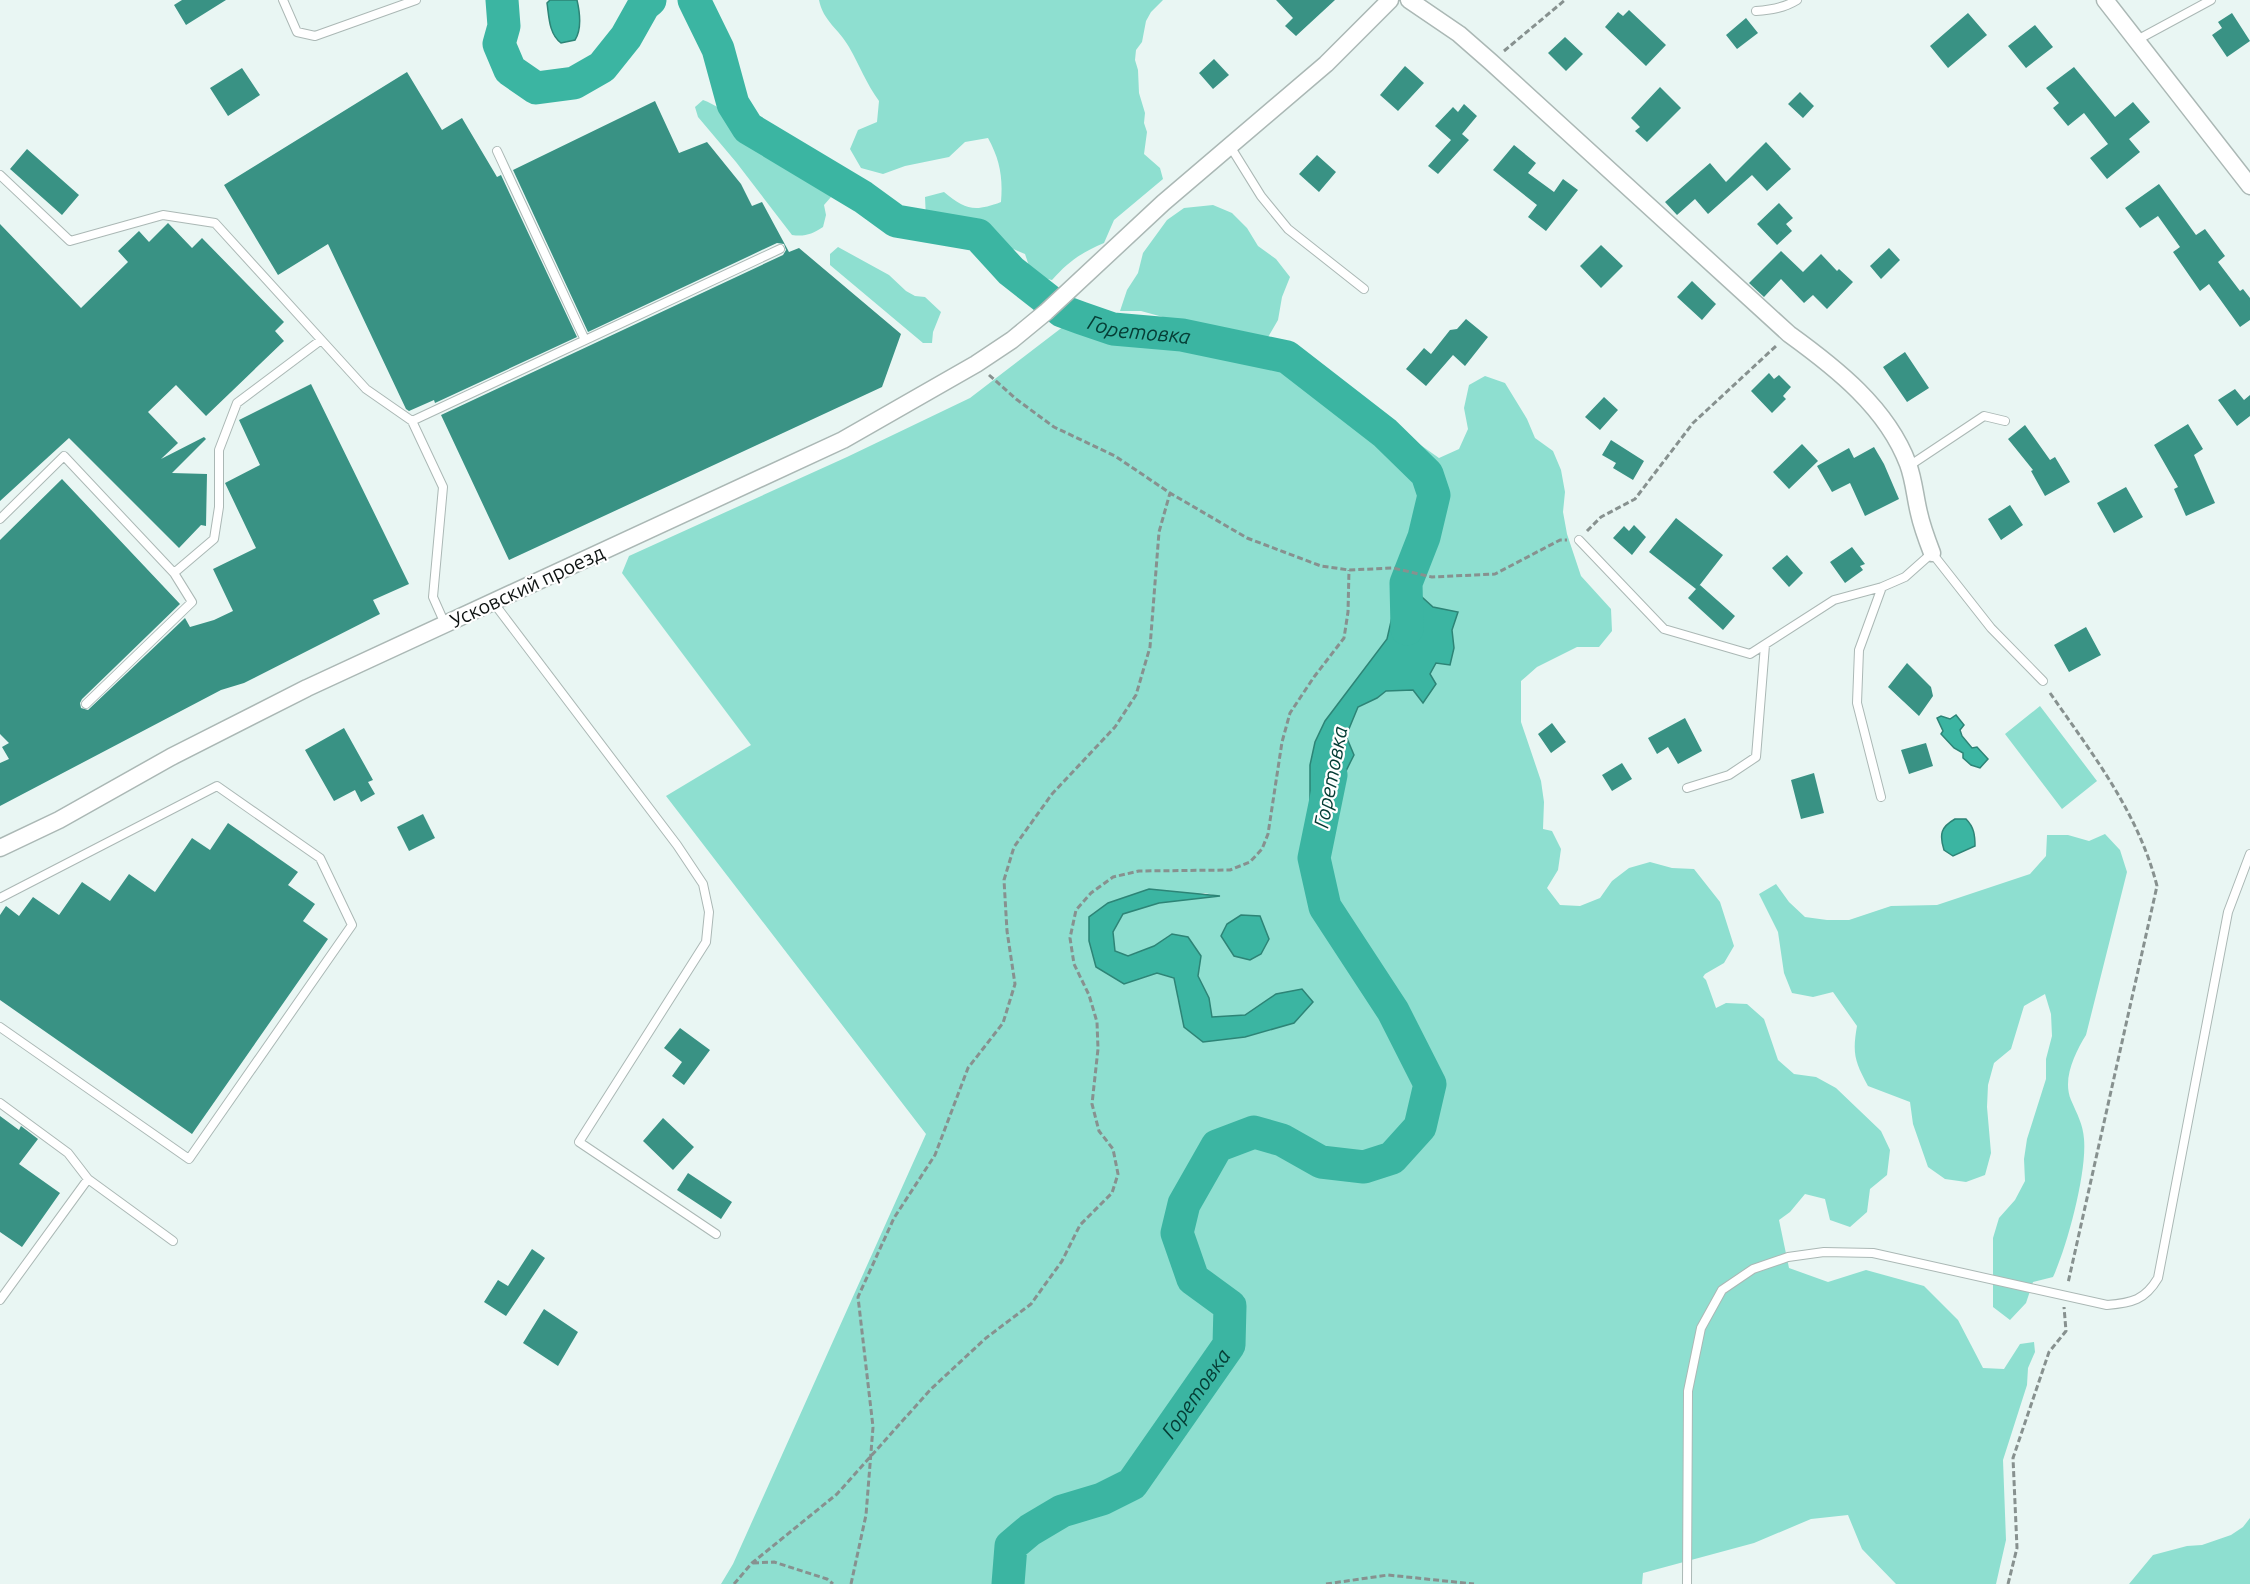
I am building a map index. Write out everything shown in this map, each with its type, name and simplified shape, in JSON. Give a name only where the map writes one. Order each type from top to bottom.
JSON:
[{"type":"street","name":"Усковский проезд","points":[[0,849],[59,820],[171,757],[307,688],[843,440],[976,364],[1012,340],[1046,312],[1163,203],[1326,64],[1390,0]]},
{"type":"street","points":[[1409,0],[1459,34],[1491,62],[1789,334],[1832,365],[1879,413],[1900,444],[1909,466],[1920,517],[1932,553]]},
{"type":"street","points":[[2105,0],[2250,186]]},
{"type":"lane","points":[[284,0],[297,32],[315,36],[416,0]]},
{"type":"lane","points":[[1756,11],[1788,6],[1797,0]]},
{"type":"lane","points":[[2137,40],[2211,0]]},
{"type":"lane","points":[[1230,146],[1261,195],[1288,229],[1364,289]]},
{"type":"lane","points":[[497,151],[585,340]]},
{"type":"lane","points":[[0,175],[70,241],[163,215],[215,223],[366,389],[412,421],[442,487],[432,597],[445,624]]},
{"type":"lane","points":[[412,421],[780,249]]},
{"type":"lane","points":[[174,573],[214,539],[219,507],[219,450],[237,403],[321,340]]},
{"type":"lane","points":[[1909,466],[1984,416],[2005,421]]},
{"type":"lane","points":[[0,519],[64,456],[174,573],[192,602],[86,704]]},
{"type":"lane","points":[[1579,540],[1664,629],[1750,654],[1834,600],[1882,587],[1905,577],[1932,553],[1990,628],[2043,681]]},
{"type":"lane","points":[[1881,797],[1857,703],[1859,650],[1882,587]]},
{"type":"lane","points":[[493,602],[677,845],[703,884],[709,912],[706,942],[579,1142],[716,1234]]},
{"type":"lane","points":[[1687,788],[1729,775],[1756,757],[1765,645]]},
{"type":"lane","points":[[0,898],[217,786],[320,858],[352,926],[189,1159],[0,1027]]},
{"type":"lane","points":[[1687,1584],[1688,1391],[1701,1328],[1722,1290],[1753,1269],[1788,1257],[1824,1252],[1873,1253],[2107,1305],[2128,1304],[2150,1292],[2158,1278],[2228,912],[2250,854]]},
{"type":"lane","points":[[0,1103],[68,1153],[88,1179],[173,1241]]},
{"type":"lane","points":[[0,1300],[88,1179]]},
{"type":"path","points":[[1491,62],[1565,0]]},
{"type":"path","points":[[976,364],[1016,399],[1054,427],[1115,456],[1170,493],[1247,538],[1321,566],[1349,570],[1393,568],[1432,577],[1495,574],[1560,540],[1579,540],[1601,517],[1635,499],[1693,423],[1789,334]]},
{"type":"path","points":[[850,1584],[866,1515],[873,1427],[858,1297],[894,1218],[935,1155],[968,1068],[1003,1023],[1015,984],[1007,931],[1004,880],[1014,847],[1052,794],[1114,727],[1136,695],[1150,647],[1159,532],[1170,493]]},
{"type":"path","points":[[734,1584],[752,1563],[837,1494],[931,1389],[986,1338],[1031,1304],[1062,1261],[1080,1226],[1112,1193],[1118,1174],[1113,1149],[1099,1131],[1092,1104],[1098,1049],[1097,1022],[1089,995],[1074,964],[1070,938],[1076,910],[1091,892],[1113,877],[1139,871],[1230,870],[1250,862],[1262,849],[1268,834],[1282,741],[1290,713],[1344,638],[1348,612],[1349,570]]},
{"type":"path","points":[[2008,1584],[2017,1548],[2013,1458],[2049,1352],[2066,1331],[2064,1308],[2066,1297],[2157,886],[2150,856],[2123,799],[2043,681]]},
{"type":"path","points":[[752,1563],[774,1562],[827,1579],[833,1584]]},
{"type":"path","points":[[1326,1584],[1388,1575],[1474,1584]]},
{"type":"shaded area","points":[[819,0],[1163,0],[1146,21],[1142,42],[1136,50],[1135,60],[1147,132],[1144,154],[1160,168],[1163,179],[1114,220],[1104,243],[1076,258],[1052,280],[1032,275],[1025,254],[967,230],[946,227],[926,219],[925,197],[944,192],[958,203],[971,208],[1001,202],[1000,169],[988,138],[965,142],[949,157],[905,166],[883,174],[861,168],[850,149],[858,130],[877,122],[879,101],[849,47],[824,14]]},
{"type":"shaded area","points":[[703,100],[733,119],[778,161],[803,173],[831,197],[824,205],[826,215],[823,227],[801,236],[792,235],[698,117],[695,107]]},
{"type":"shaded area","points":[[1213,205],[1232,213],[1247,228],[1258,246],[1276,259],[1290,277],[1282,297],[1278,320],[1267,339],[1246,340],[1225,331],[1203,328],[1141,311],[1120,311],[1127,290],[1138,273],[1143,253],[1167,220],[1184,208]]},
{"type":"shaded area","points":[[838,247],[889,275],[906,291],[915,296],[925,297],[941,312],[933,332],[932,343],[923,343],[830,265],[830,254]]},
{"type":"shaded area","points":[[1070,325],[1087,335],[1163,340],[1264,362],[1325,396],[1384,445],[1404,437],[1439,458],[1459,449],[1468,429],[1464,408],[1469,385],[1485,376],[1505,383],[1527,419],[1535,438],[1553,451],[1561,470],[1565,492],[1563,512],[1567,534],[1581,576],[1611,609],[1612,631],[1599,647],[1577,647],[1537,667],[1521,681],[1521,722],[1541,781],[1544,802],[1543,829],[1552,831],[1561,849],[1558,870],[1547,888],[1560,905],[1580,906],[1600,898],[1612,881],[1629,868],[1650,862],[1672,868],[1694,869],[1720,902],[1734,946],[1724,963],[1703,977],[1716,1008],[1726,1003],[1747,1004],[1764,1019],[1778,1060],[1794,1074],[1816,1077],[1836,1088],[1881,1131],[1890,1150],[1887,1175],[1870,1189],[1867,1212],[1850,1227],[1830,1220],[1825,1199],[1805,1194],[1790,1212],[1779,1220],[1789,1268],[1828,1282],[1866,1270],[1924,1286],[1958,1320],[1983,1368],[2004,1369],[2020,1344],[2034,1342],[2035,1352],[2028,1368],[2027,1385],[2003,1460],[2006,1540],[1996,1584],[1896,1584],[1862,1549],[1848,1515],[1811,1519],[1754,1543],[1643,1573],[1642,1584],[721,1584],[733,1564],[926,1134],[666,796],[751,745],[622,573],[629,556],[847,457],[970,398],[1064,326]],"holes":[[[1402,579],[1432,606],[1448,625],[1453,649],[1450,665],[1436,662],[1430,674],[1423,703],[1413,690],[1386,691],[1358,707],[1346,736],[1354,755],[1338,792],[1335,815],[1315,821],[1310,828],[1310,765],[1315,742],[1325,721],[1387,639]],[[1205,893],[1217,896],[1159,903],[1123,914],[1113,932],[1115,951],[1127,956],[1154,946],[1171,934],[1200,956],[1198,976],[1209,998],[1212,1017],[1245,1015],[1294,1023],[1245,1037],[1203,1042],[1178,1001],[1175,978],[1157,973],[1124,984],[1089,917]]]},
{"type":"shaded area","points":[[2040,706],[2097,781],[2062,809],[2005,734]]},
{"type":"shaded area","points":[[2105,834],[2120,850],[2127,872],[2086,1035],[2074,1058],[2069,1075],[2069,1092],[2084,1139],[2079,1190],[2070,1229],[2053,1277],[2033,1282],[2026,1303],[2010,1320],[1993,1307],[1993,1238],[1999,1218],[2015,1200],[2025,1181],[2024,1159],[2027,1139],[2046,1079],[2046,1059],[2052,1036],[2051,1014],[2045,994],[2024,1006],[2011,1049],[1994,1063],[1988,1085],[1987,1107],[1991,1153],[1985,1175],[1966,1182],[1945,1179],[1928,1167],[1913,1124],[1910,1102],[1868,1086],[1856,1058],[1857,1026],[1833,992],[1813,997],[1792,993],[1784,973],[1778,932],[1759,894],[1776,884],[1789,902],[1805,917],[1827,920],[1849,920],[1891,906],[1937,905],[2030,874],[2046,856],[2047,835],[2068,835],[2089,841]]},
{"type":"shaded area","points":[[2250,1518],[2250,1584],[2129,1584],[2153,1555],[2187,1546],[2202,1545],[2231,1535],[2243,1527]]},
{"type":"water","points":[[550,0],[577,0],[580,26],[575,40],[561,43],[554,35],[547,3]]},
{"type":"water","points":[[1401,578],[1433,607],[1458,612],[1452,630],[1454,648],[1450,665],[1436,663],[1430,674],[1436,684],[1423,703],[1413,690],[1386,691],[1358,707],[1346,736],[1354,755],[1338,792],[1335,815],[1315,821],[1310,829],[1310,765],[1315,742],[1325,721],[1387,639]]},
{"type":"water","points":[[1956,715],[1964,725],[1960,730],[1962,736],[1972,748],[1977,747],[1988,759],[1980,768],[1971,765],[1963,758],[1963,753],[1954,748],[1941,734],[1943,731],[1937,718],[1941,716],[1950,719]]},
{"type":"water","points":[[1955,819],[1966,819],[1969,822],[1974,831],[1975,846],[1953,856],[1944,850],[1942,831]]},
{"type":"water","points":[[1149,889],[1220,896],[1159,903],[1123,914],[1113,932],[1115,951],[1128,956],[1154,946],[1172,934],[1188,937],[1201,956],[1198,976],[1209,998],[1212,1017],[1245,1015],[1276,994],[1302,989],[1313,1002],[1294,1023],[1245,1037],[1203,1042],[1184,1027],[1174,978],[1157,973],[1124,984],[1096,967],[1089,941],[1089,917],[1108,903]]},
{"type":"water","points":[[1241,915],[1260,916],[1269,939],[1261,954],[1250,960],[1234,956],[1221,936],[1227,924]]},
{"type":"building","points":[[182,0],[226,0],[186,25],[174,5]]},
{"type":"building","points":[[1276,0],[1335,0],[1296,36],[1285,26],[1293,18]]},
{"type":"building","points":[[1629,10],[1666,45],[1646,66],[1605,27],[1618,12],[1623,16]]},
{"type":"building","points":[[1968,13],[1987,35],[1948,68],[1930,46]]},
{"type":"building","points":[[2232,13],[2250,41],[2227,57],[2212,35],[2222,28],[2218,22]]},
{"type":"building","points":[[1746,18],[1758,33],[1737,49],[1726,35]]},
{"type":"building","points":[[2035,25],[2053,47],[2026,68],[2008,46]]},
{"type":"building","points":[[1565,37],[1583,54],[1566,71],[1548,53]]},
{"type":"building","points":[[1214,59],[1229,75],[1213,89],[1199,73]]},
{"type":"building","points":[[1405,66],[1424,83],[1398,111],[1380,95]]},
{"type":"building","points":[[2074,67],[2115,117],[2133,102],[2150,122],[2129,139],[2140,152],[2107,179],[2090,158],[2108,144],[2084,113],[2068,126],[2053,108],[2059,103],[2046,88]]},
{"type":"building","points":[[242,68],[260,95],[228,116],[210,88]]},
{"type":"building","points":[[407,72],[442,130],[462,118],[497,177],[501,175],[577,337],[435,403],[434,400],[409,411],[406,409],[328,244],[278,275],[224,185]]},
{"type":"building","points":[[1660,87],[1681,108],[1647,142],[1635,131],[1640,127],[1631,118]]},
{"type":"building","points":[[1800,92],[1814,106],[1803,118],[1788,104]]},
{"type":"building","points":[[655,101],[679,153],[707,142],[741,184],[752,206],[762,202],[789,252],[799,248],[901,334],[882,387],[509,560],[441,415],[783,255],[786,250],[784,244],[777,243],[588,332],[513,170]]},
{"type":"building","points":[[1464,104],[1477,116],[1462,134],[1469,140],[1438,174],[1428,166],[1451,140],[1435,126],[1453,107],[1458,112]]},
{"type":"building","points":[[1766,142],[1791,169],[1767,191],[1752,175],[1708,214],[1695,199],[1677,215],[1665,202],[1710,163],[1726,182]]},
{"type":"building","points":[[1514,145],[1536,163],[1528,173],[1554,192],[1563,179],[1578,190],[1546,231],[1528,217],[1537,205],[1493,170]]},
{"type":"building","points":[[27,149],[79,195],[62,215],[10,169]]},
{"type":"building","points":[[1317,155],[1336,172],[1319,192],[1299,174]]},
{"type":"building","points":[[2159,184],[2196,235],[2205,229],[2225,256],[2218,262],[2240,291],[2243,289],[2250,298],[2250,320],[2240,327],[2209,284],[2200,291],[2173,252],[2180,247],[2158,216],[2140,228],[2125,208]]},
{"type":"building","points":[[1779,203],[1793,218],[1786,224],[1792,231],[1777,245],[1757,224]]},
{"type":"building","points":[[168,223],[192,248],[202,238],[284,322],[275,331],[284,341],[206,416],[176,385],[148,412],[178,443],[161,459],[204,437],[206,439],[172,473],[207,474],[206,526],[201,525],[179,548],[69,438],[0,501],[0,224],[81,308],[128,262],[118,251],[139,231],[149,242]]},
{"type":"building","points":[[1601,245],[1623,266],[1601,288],[1580,266]]},
{"type":"building","points":[[1889,248],[1900,260],[1881,279],[1870,266]]},
{"type":"building","points":[[1781,251],[1803,272],[1821,254],[1837,271],[1839,269],[1853,282],[1827,309],[1813,295],[1804,303],[1781,279],[1764,297],[1749,283]]},
{"type":"building","points":[[1692,281],[1716,304],[1702,320],[1677,297]]},
{"type":"building","points":[[1466,319],[1488,337],[1465,366],[1453,355],[1426,386],[1406,369],[1424,348],[1431,354],[1450,330],[1457,329]]},
{"type":"building","points":[[1905,352],[1929,388],[1907,402],[1883,367]]},
{"type":"building","points":[[1769,373],[1774,379],[1779,375],[1791,387],[1783,396],[1786,399],[1772,413],[1751,391]]},
{"type":"building","points":[[311,384],[409,584],[373,600],[380,614],[244,683],[221,690],[0,806],[0,763],[9,759],[2,747],[9,743],[0,734],[0,540],[62,479],[180,604],[82,699],[81,708],[88,710],[185,618],[190,627],[214,620],[233,611],[213,569],[256,548],[225,483],[260,465],[239,420]]},
{"type":"building","points":[[2235,389],[2244,400],[2250,395],[2250,416],[2237,426],[2218,400]]},
{"type":"building","points":[[1604,397],[1618,410],[1600,430],[1585,417]]},
{"type":"building","points":[[2188,424],[2203,449],[2194,455],[2215,503],[2186,516],[2174,489],[2178,487],[2154,445]]},
{"type":"building","points":[[2025,425],[2050,460],[2055,457],[2070,482],[2045,496],[2031,471],[2033,470],[2008,439]]},
{"type":"building","points":[[1611,440],[1644,461],[1633,480],[1613,468],[1616,463],[1602,455]]},
{"type":"building","points":[[1802,444],[1818,461],[1789,489],[1773,472]]},
{"type":"building","points":[[1874,447],[1899,499],[1865,516],[1850,483],[1832,492],[1817,466],[1849,448],[1854,458]]},
{"type":"building","points":[[2126,487],[2143,517],[2114,533],[2097,503]]},
{"type":"building","points":[[2010,505],[2023,525],[2001,540],[1988,519]]},
{"type":"building","points":[[1676,518],[1723,555],[1699,586],[1735,616],[1723,630],[1688,598],[1696,589],[1649,552]]},
{"type":"building","points":[[1634,525],[1646,537],[1632,555],[1613,538],[1624,526],[1629,531]]},
{"type":"building","points":[[1852,547],[1865,564],[1860,566],[1863,570],[1845,583],[1830,562]]},
{"type":"building","points":[[1787,555],[1803,573],[1789,587],[1772,568]]},
{"type":"building","points":[[2086,627],[2101,655],[2069,672],[2054,645]]},
{"type":"building","points":[[1907,663],[1931,687],[1933,696],[1919,716],[1888,687]]},
{"type":"building","points":[[1685,718],[1702,751],[1678,764],[1668,747],[1657,754],[1648,738]]},
{"type":"building","points":[[1552,723],[1566,742],[1551,753],[1538,734]]},
{"type":"building","points":[[344,728],[373,780],[368,782],[375,794],[361,802],[355,790],[334,801],[305,750]]},
{"type":"building","points":[[1926,743],[1933,766],[1909,774],[1901,750]]},
{"type":"building","points":[[1622,763],[1632,779],[1612,791],[1602,775]]},
{"type":"building","points":[[1814,773],[1824,813],[1801,819],[1791,780]]},
{"type":"building","points":[[423,814],[435,838],[409,851],[397,827]]},
{"type":"building","points":[[228,823],[298,872],[288,885],[315,904],[303,921],[328,939],[192,1134],[0,1000],[0,915],[6,906],[19,916],[33,897],[59,915],[82,882],[110,901],[129,874],[155,892],[192,838],[210,850]]},
{"type":"building","points":[[680,1028],[710,1050],[684,1085],[672,1076],[682,1062],[664,1048]]},
{"type":"building","points":[[0,1116],[19,1130],[21,1126],[38,1139],[19,1164],[60,1193],[22,1247],[0,1232]]},
{"type":"building","points":[[663,1118],[694,1147],[673,1170],[643,1141]]},
{"type":"building","points":[[688,1173],[732,1202],[721,1219],[677,1190]]},
{"type":"building","points":[[532,1249],[545,1258],[506,1316],[484,1302],[498,1280],[508,1286]]},
{"type":"building","points":[[544,1309],[578,1332],[558,1366],[523,1343]]},
{"type":"waterway","name":"Горетовка","points":[[502,0],[504,26],[499,44],[510,70],[536,88],[574,83],[602,67],[626,37],[644,5],[650,0]]},
{"type":"waterway","name":"Горетовка","points":[[694,0],[718,49],[733,104],[748,128],[863,197],[896,221],[978,235],[1011,271],[1062,311],[1081,318],[1113,329],[1182,335],[1287,357],[1385,433],[1427,474],[1434,495],[1424,537],[1406,583],[1407,629]]},
{"type":"waterway","name":"Горетовка","points":[[1008,1584],[1011,1546],[1030,1530],[1062,1511],[1102,1499],[1132,1484],[1229,1345],[1230,1306],[1193,1279],[1177,1233],[1184,1204],[1217,1146],[1254,1132],[1282,1140],[1321,1162],[1364,1167],[1392,1158],[1420,1127],[1430,1084],[1393,1011],[1325,907],[1314,858],[1331,775]]}]
